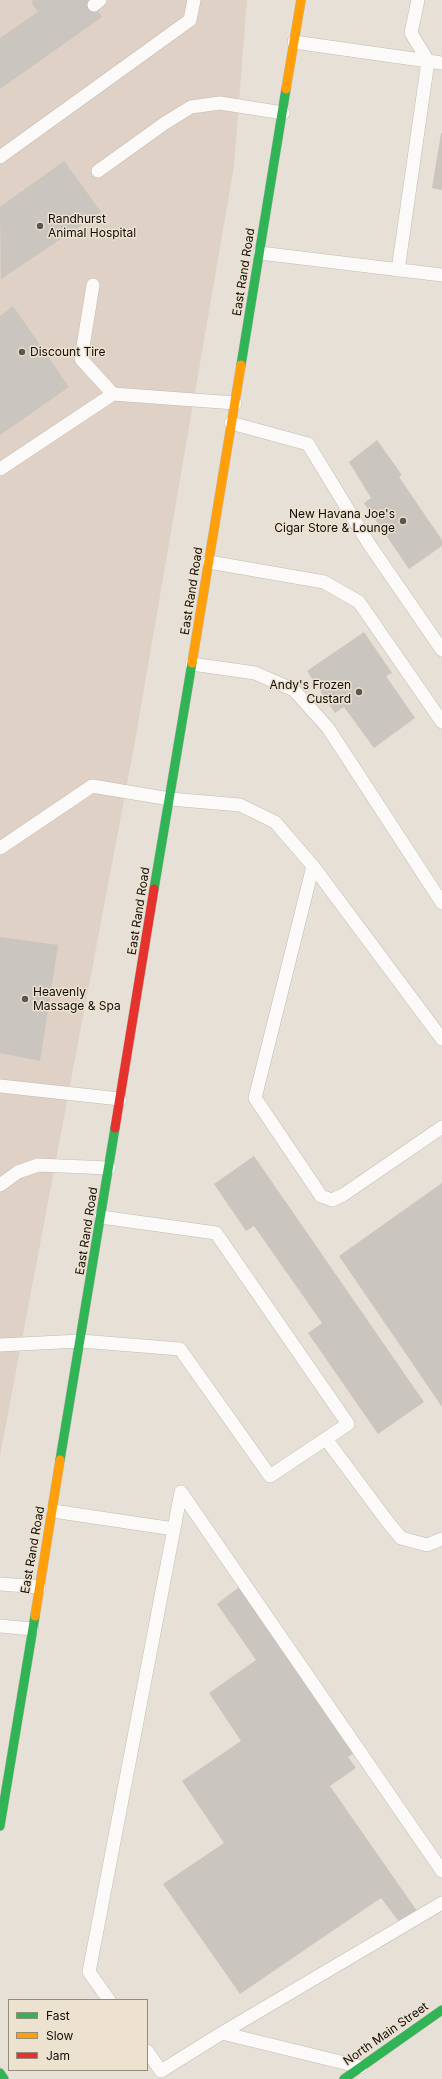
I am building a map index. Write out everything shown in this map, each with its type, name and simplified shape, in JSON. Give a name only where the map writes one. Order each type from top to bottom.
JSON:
[{"type":"main road","name":"East Rand Road","points":[[0,1826],[3,1786],[53,1511],[301,0]]},
{"type":"main road","name":"North Main Street","points":[[344,2079],[442,2010]]},
{"type":"main road","points":[[0,2073],[4,2079]]},
{"type":"lane","points":[[0,157],[190,20],[194,0]]},
{"type":"lane","points":[[398,270],[428,61],[411,33],[418,0]]},
{"type":"lane","points":[[294,42],[442,63]]},
{"type":"lane","points":[[98,171],[165,123],[191,107],[220,103],[283,113]]},
{"type":"lane","points":[[260,253],[442,275]]},
{"type":"lane","points":[[93,285],[80,359],[113,394]]},
{"type":"lane","points":[[0,468],[113,394],[235,403]]},
{"type":"lane","points":[[231,423],[308,444],[370,544],[442,650]]},
{"type":"lane","points":[[209,562],[324,582],[359,602],[442,722]]},
{"type":"lane","points":[[192,664],[255,673],[294,690],[328,728],[442,903]]},
{"type":"lane","points":[[0,848],[92,786],[170,799],[240,805],[275,822],[313,866],[442,1040]]},
{"type":"lane","points":[[313,866],[254,1098],[321,1196],[332,1200],[343,1196],[442,1127]]},
{"type":"lane","points":[[0,1086],[120,1099]]},
{"type":"lane","points":[[0,1185],[18,1172],[38,1165],[109,1168]]},
{"type":"lane","points":[[0,1345],[81,1341],[180,1349],[270,1476],[348,1424],[216,1233],[101,1216]]},
{"type":"lane","points":[[326,1439],[401,1538],[428,1545],[442,1539]]},
{"type":"lane","points":[[108,1999],[89,1972],[181,1492],[442,1871]]},
{"type":"lane","points":[[53,1511],[174,1529]]},
{"type":"lane","points":[[0,1584],[39,1587]]},
{"type":"lane","points":[[0,1626],[32,1629]]},
{"type":"lane","points":[[148,2052],[161,2071],[222,2033],[442,1904]]},
{"type":"lane","points":[[222,2033],[361,2067]]},
{"type":"shaded area","points":[[0,0],[247,0],[234,166],[134,747],[0,1456]]},
{"type":"building","points":[[34,0],[91,0],[102,17],[0,89],[0,38],[38,12],[31,2]]},
{"type":"building","points":[[442,133],[442,190],[432,188]]},
{"type":"building","name":"Randhurst Animal Hospital","points":[[64,161],[101,212],[1,279],[0,207]]},
{"type":"building","name":"Discount Tire","points":[[13,306],[69,387],[0,435],[0,316]]},
{"type":"building","name":"New Havana Joe's Cigar Store & Lounge","points":[[377,440],[402,475],[399,477],[442,540],[442,546],[409,569],[364,503],[371,498],[349,462]]},
{"type":"building","name":"Andy's Frozen Custard","points":[[364,632],[392,673],[386,676],[415,718],[374,748],[344,707],[335,713],[307,671]]},
{"type":"building","name":"Heavenly Massage & Spa","points":[[0,937],[58,945],[40,1061],[0,1053]]},
{"type":"building","points":[[254,1156],[424,1402],[378,1434],[308,1333],[322,1323],[254,1226],[246,1231],[214,1184]]},
{"type":"building","points":[[442,1183],[442,1407],[339,1256]]},
{"type":"building","points":[[239,1587],[354,1753],[348,1757],[356,1768],[330,1786],[417,1911],[400,1923],[381,1898],[240,1994],[163,1884],[224,1843],[182,1781],[241,1741],[209,1693],[256,1660],[217,1604]]},
{"type":"traffic: fast","points":[[241,365],[286,89]]},
{"type":"traffic: fast","points":[[154,889],[192,663]]},
{"type":"traffic: fast","points":[[60,1460],[115,1128]]},
{"type":"traffic: fast","points":[[0,1826],[35,1616]]},
{"type":"traffic: fast","points":[[344,2079],[442,2010]]},
{"type":"traffic: fast","points":[[0,2073],[4,2079]]},
{"type":"traffic: slow","points":[[286,89],[301,0]]},
{"type":"traffic: slow","points":[[192,663],[241,365]]},
{"type":"traffic: slow","points":[[35,1616],[60,1460]]},
{"type":"traffic: jam","points":[[115,1128],[154,889]]},
{"type":"place","name":"Randhurst Animal Hospital","points":[[40,226]]},
{"type":"place","name":"Discount Tire","points":[[22,352]]},
{"type":"place","name":"New Havana Joe's Cigar Store & Lounge","points":[[403,521]]},
{"type":"place","name":"Andy's Frozen Custard","points":[[359,692]]},
{"type":"place","name":"Heavenly Massage & Spa","points":[[25,999]]}]
